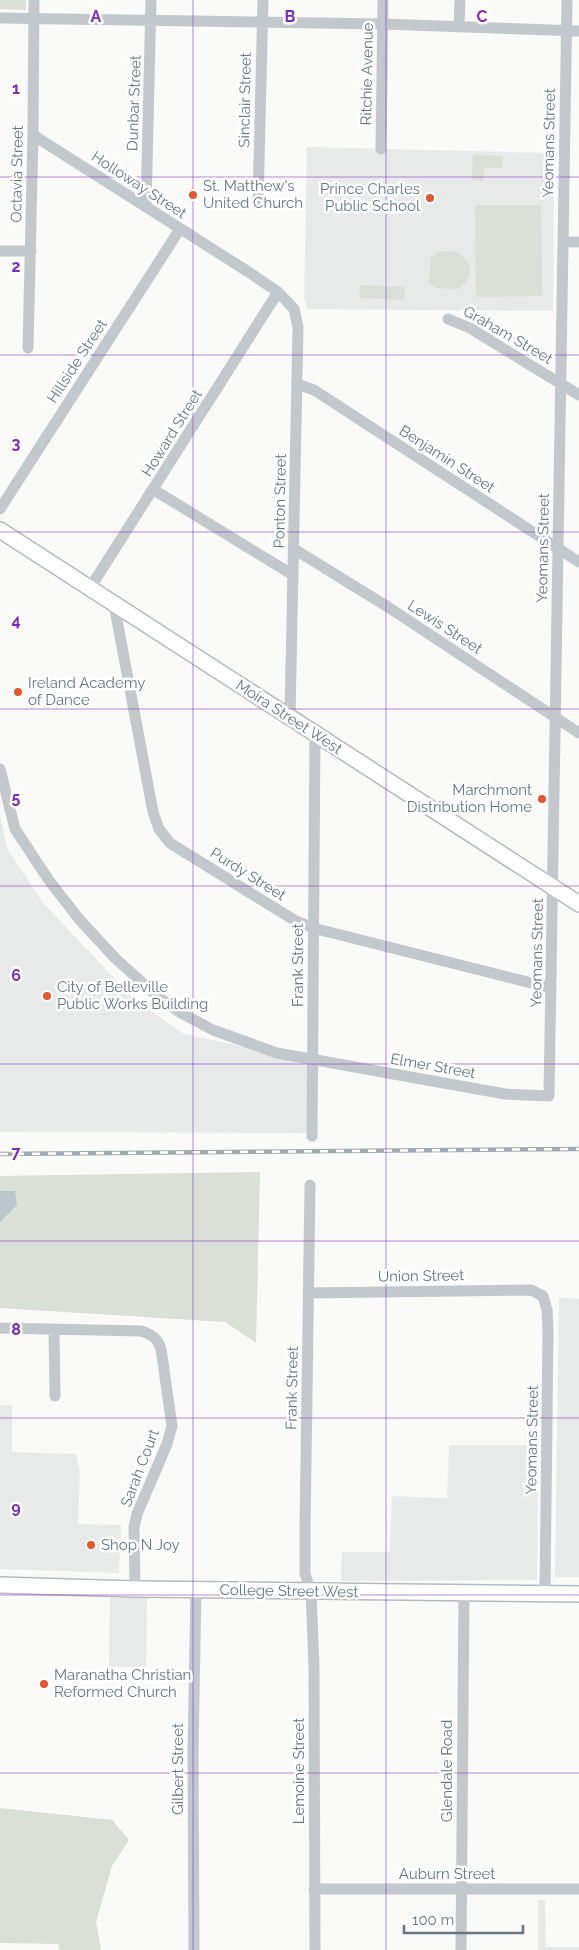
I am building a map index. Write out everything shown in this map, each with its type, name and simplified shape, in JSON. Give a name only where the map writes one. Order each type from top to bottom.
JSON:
[{"type":"main road","name":"Moira Street West","points":[[0,530],[579,904]]},
{"type":"main road","name":"College Street West","points":[[0,1585],[579,1594]]},
{"type":"street","name":"Octavia Street","points":[[28,348],[34,0]]},
{"type":"street","name":"Dunbar Street","points":[[146,207],[152,0]]},
{"type":"street","name":"Sinclair Street","points":[[258,202],[263,0]]},
{"type":"street","name":"Ritchie Avenue","points":[[381,149],[383,0]]},
{"type":"street","points":[[459,27],[460,0]]},
{"type":"street","name":"Yeomans Street","points":[[549,1096],[567,0]]},
{"type":"street","points":[[0,18],[383,24],[579,31]]},
{"type":"street","name":"Holloway Street","points":[[33,135],[278,292]]},
{"type":"street","name":"Hillside Street","points":[[0,509],[180,229]]},
{"type":"street","points":[[562,242],[579,242]]},
{"type":"street","points":[[0,250],[30,251]]},
{"type":"street","name":"Ponton Street","points":[[278,292],[294,309],[298,327],[290,718]]},
{"type":"street","name":"Howard Street","points":[[90,588],[278,292]]},
{"type":"street","name":"Graham Street","points":[[448,319],[470,328],[579,394]]},
{"type":"street","name":"Benjamin Street","points":[[297,384],[314,390],[579,562]]},
{"type":"street","points":[[154,490],[293,575]]},
{"type":"street","name":"Lewis Street","points":[[294,549],[388,607],[579,733]]},
{"type":"street","name":"Purdy Street","points":[[114,604],[153,812],[159,829],[170,843],[294,920],[313,928],[551,988]]},
{"type":"street","name":"Frank Street","points":[[312,1136],[315,734]]},
{"type":"street","name":"Elmer Street","points":[[0,769],[15,830],[48,879],[79,919],[115,958],[157,996],[181,1013],[213,1030],[277,1053],[505,1094],[549,1096]]},
{"type":"street","name":"Frank Street","points":[[310,1185],[305,1574],[311,1591]]},
{"type":"street","name":"Union Street","points":[[308,1293],[470,1289],[531,1290],[535,1292]]},
{"type":"street","name":"Yeomans Street","points":[[535,1292],[543,1296],[547,1310],[548,1330],[545,1594]]},
{"type":"street","name":"Sarah Court","points":[[0,1328],[141,1331],[153,1335],[158,1340],[161,1349],[172,1426],[167,1444],[137,1514],[134,1527],[135,1588]]},
{"type":"street","points":[[54,1330],[55,1396]]},
{"type":"street","name":"Gilbert Street","points":[[194,1950],[193,1751],[196,1589]]},
{"type":"street","name":"Lemoine Street","points":[[311,1591],[314,1668],[315,1950]]},
{"type":"street","name":"Glendale Road","points":[[461,1950],[464,1592]]},
{"type":"street","name":"Auburn Street","points":[[314,1889],[579,1889]]},
{"type":"shaded area","points":[[0,0],[26,0],[26,10],[0,9]]},
{"type":"shaded area","name":"Prince Charles Public School","points":[[307,147],[554,153],[553,311],[307,309],[304,298]]},
{"type":"shaded area","points":[[473,155],[503,156],[502,168],[484,168],[483,181],[472,180]]},
{"type":"shaded area","points":[[475,205],[541,205],[542,296],[476,297]]},
{"type":"shaded area","points":[[452,251],[464,257],[468,262],[470,273],[468,279],[458,289],[436,288],[429,282],[431,258],[437,252]]},
{"type":"shaded area","points":[[360,285],[405,287],[404,300],[359,298]]},
{"type":"shaded area","points":[[0,814],[7,848],[43,903],[134,999],[184,1034],[307,1060],[307,1133],[0,1132]]},
{"type":"shaded area","points":[[260,1172],[256,1343],[225,1322],[0,1308],[0,1176]]},
{"type":"shaded area","points":[[0,1191],[15,1191],[17,1205],[0,1222]]},
{"type":"shaded area","points":[[559,1298],[579,1299],[579,1577],[555,1577]]},
{"type":"shaded area","points":[[0,1405],[12,1405],[12,1452],[76,1454],[80,1472],[78,1524],[121,1525],[119,1573],[0,1569]]},
{"type":"shaded area","points":[[449,1445],[538,1445],[537,1580],[341,1581],[342,1552],[390,1552],[392,1496],[447,1498]]},
{"type":"shaded area","points":[[110,1598],[147,1598],[146,1667],[109,1667]]},
{"type":"shaded area","points":[[0,1808],[112,1820],[129,1840],[112,1866],[96,1922],[101,1950],[60,1950],[58,1944],[0,1943]]},
{"type":"shaded area","points":[[538,1900],[545,1900],[546,1947],[579,1947],[579,1950],[538,1950]]},
{"type":"railway","points":[[0,1154],[579,1149]]},
{"type":"place","name":"St. Matthew's United Church","points":[[193,195]]},
{"type":"place","name":"Prince Charles Public School","points":[[430,198]]},
{"type":"place","name":"Ireland Academy of Dance","points":[[18,692]]},
{"type":"place","name":"Marchmont Distribution Home","points":[[542,799]]},
{"type":"place","name":"City of Belleville Public Works Building","points":[[47,996]]},
{"type":"place","name":"Shop N Joy","points":[[91,1545]]},
{"type":"place","name":"Maranatha Christian Reformed Church","points":[[44,1684]]}]
